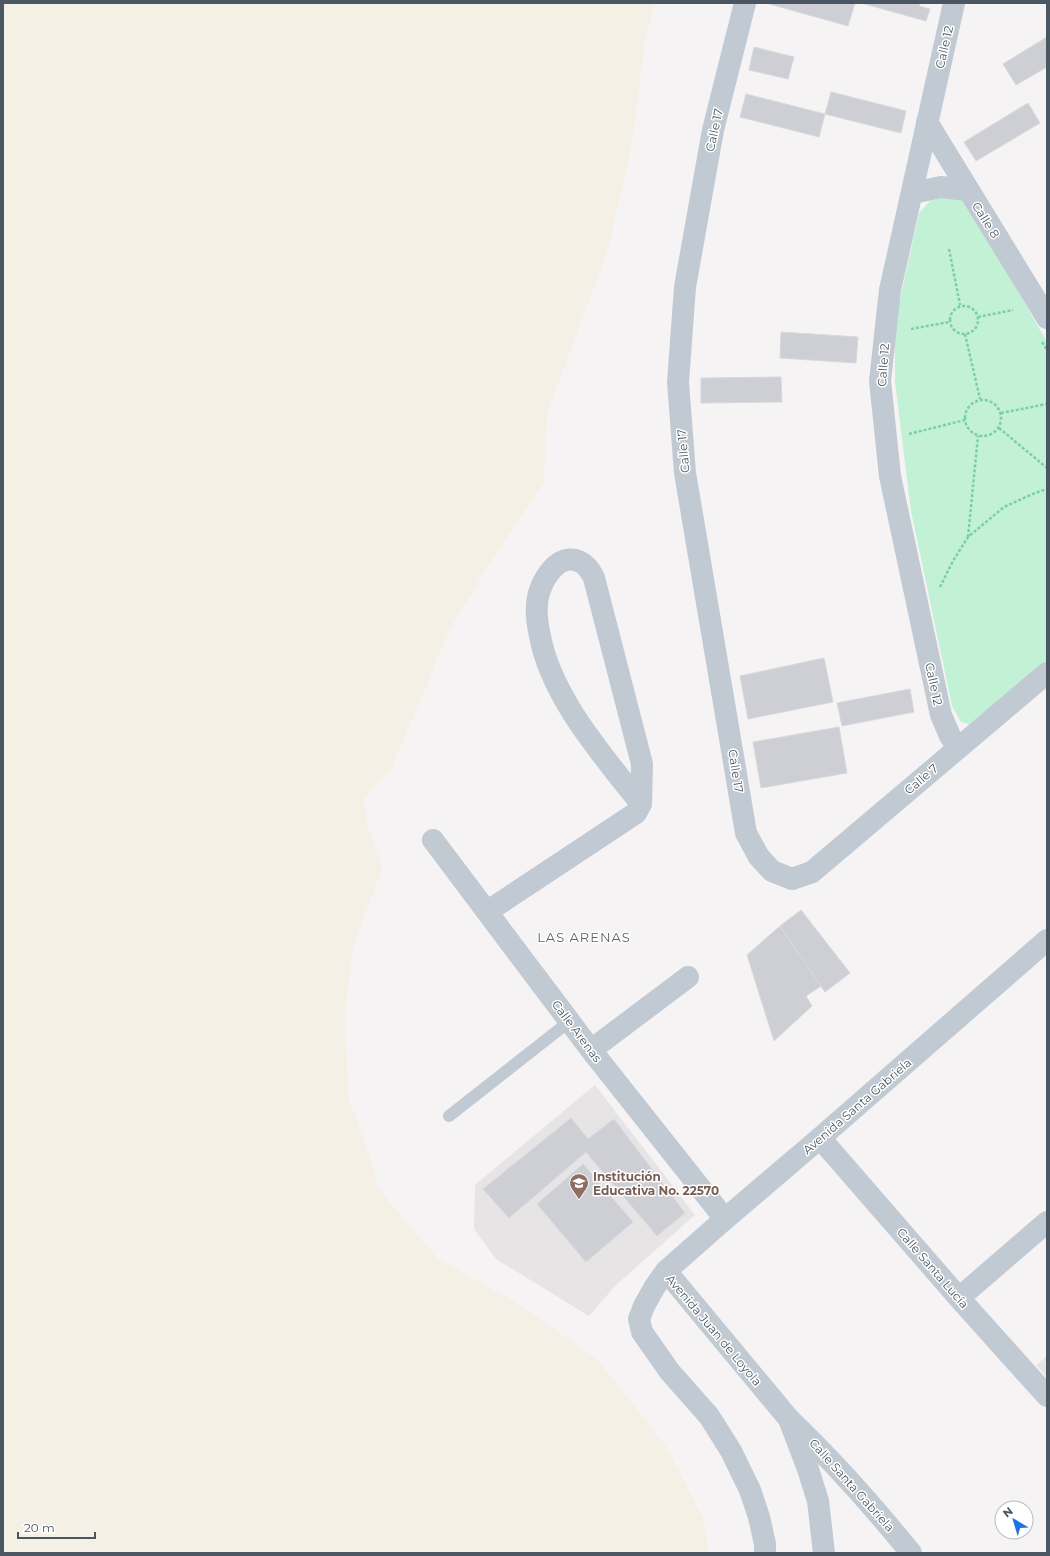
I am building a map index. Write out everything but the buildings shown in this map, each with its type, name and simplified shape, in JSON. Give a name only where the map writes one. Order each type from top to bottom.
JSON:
[{"type":"street","name":"Calle 17","points":[[745,3],[713,130],[685,287],[678,382],[685,472],[746,832],[759,858],[772,871],[792,879]]},
{"type":"street","name":"Calle 12","points":[[954,3],[890,290],[880,381],[890,476],[941,715],[950,736],[958,748]]},
{"type":"street","name":"Calle 8","points":[[927,122],[968,190],[1043,328]]},
{"type":"street","points":[[912,193],[941,187],[968,190]]},
{"type":"street","points":[[488,911],[636,813],[641,804],[642,764],[594,578],[587,566],[578,560],[565,560],[552,568],[543,582],[536,605],[540,636],[547,660],[558,686],[581,725],[641,804]]},
{"type":"street","name":"Calle 7","points":[[792,879],[812,872],[1047,673]]},
{"type":"street","name":"Calle Arenas","points":[[433,840],[488,911],[591,1050],[725,1218]]},
{"type":"street","name":"Avenida Santa Gabriela","points":[[666,1271],[725,1218],[820,1138],[1047,940]]},
{"type":"street","points":[[591,1050],[688,977]]},
{"type":"street","name":"Calle Santa Lucía","points":[[820,1138],[959,1298],[1047,1396]]},
{"type":"street","points":[[959,1298],[1047,1222]]},
{"type":"street","name":"Avenida Juan de Loyola","points":[[765,1553],[760,1517],[750,1490],[731,1451],[709,1416],[670,1372],[642,1332],[639,1319],[644,1306],[666,1271],[789,1419],[808,1469],[818,1502],[824,1553]]},
{"type":"street","name":"Calle Santa Gabriela","points":[[789,1419],[841,1471],[886,1521],[912,1553]]},
{"type":"lane","points":[[449,1116],[570,1021]]},
{"type":"path","points":[[950,249],[960,306]]},
{"type":"path","points":[[960,306],[968,306],[975,310],[978,317],[977,325],[973,331],[965,334],[958,333],[953,329],[950,322],[950,315],[954,309],[960,306]]},
{"type":"path","points":[[978,317],[1014,310]]},
{"type":"path","points":[[904,330],[950,322]]},
{"type":"path","points":[[1043,328],[1047,350]]},
{"type":"path","points":[[965,334],[980,399]]},
{"type":"path","points":[[980,399],[989,400],[997,405],[1002,413],[1002,421],[999,428],[993,434],[978,436],[967,427],[965,420],[966,410],[972,403],[980,399]]},
{"type":"path","points":[[1002,413],[1047,404]]},
{"type":"path","points":[[904,435],[965,420]]},
{"type":"path","points":[[999,428],[1047,468]]},
{"type":"path","points":[[968,537],[978,436]]},
{"type":"path","points":[[937,592],[952,561],[968,537],[1004,507],[1047,489]]},
{"type":"shaded area","name":"Institución Educativa No. 22570","points":[[595,1085],[695,1215],[616,1285],[589,1316],[496,1259],[474,1229],[475,1185]]},
{"type":"shaded area","points":[[1047,1356],[1047,1378],[1036,1365]]},
{"type":"green space","points":[[950,196],[965,200],[1047,342],[1047,667],[978,726],[961,722],[952,706],[911,511],[895,382],[895,322],[919,213],[930,201]]},
{"type":"sand","points":[[3,3],[655,3],[645,42],[632,142],[609,247],[547,413],[544,483],[491,561],[451,627],[391,769],[363,799],[369,830],[382,868],[353,947],[345,1012],[348,1097],[370,1157],[378,1188],[437,1258],[515,1302],[596,1358],[666,1446],[704,1520],[709,1553],[3,1553]]},
{"type":"place","name":"Institución Educativa No. 22570","points":[[579,1200]]},
{"type":"district","name":"LAS ARENAS","points":[[584,937]]}]
